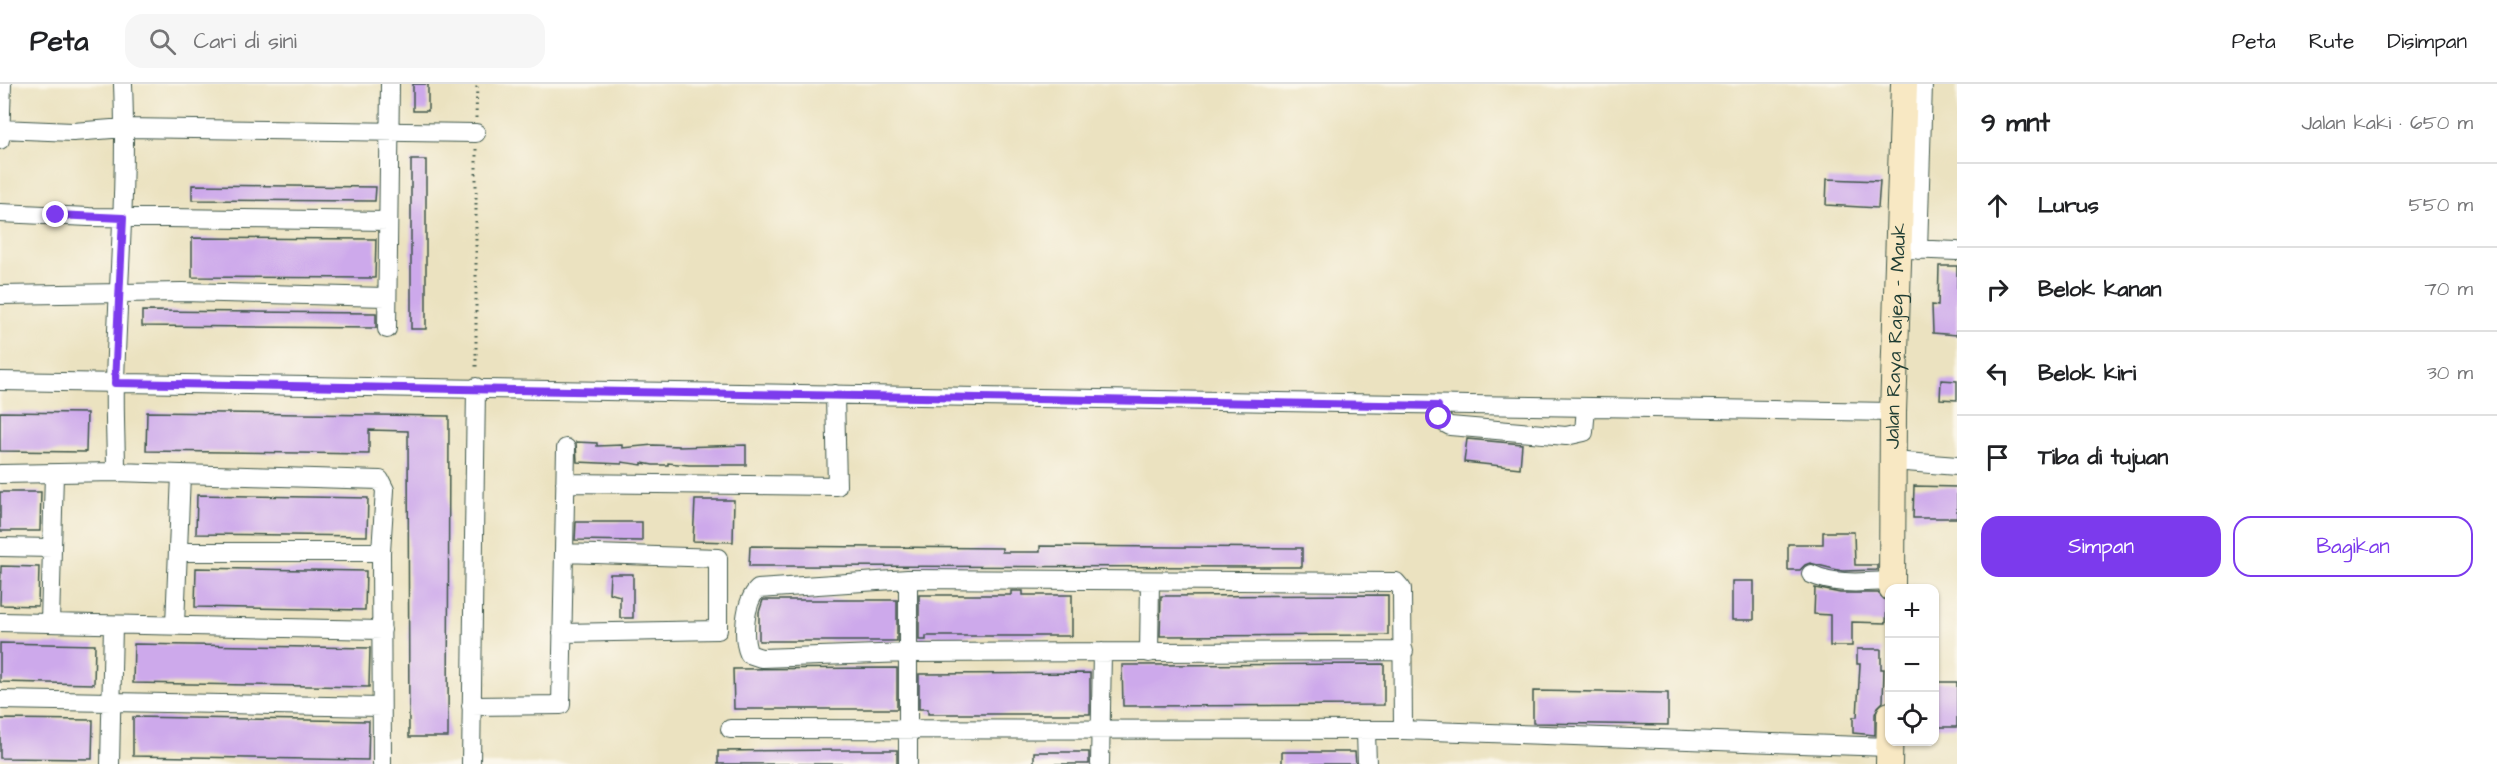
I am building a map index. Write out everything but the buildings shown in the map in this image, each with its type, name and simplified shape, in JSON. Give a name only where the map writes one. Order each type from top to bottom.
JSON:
[{"type":"main road","name":"Jalan Raya Rajeg - Mauk","points":[[1892,584],[1893,412],[1908,249],[1904,84]]},
{"type":"street","points":[[0,140],[3,84]]},
{"type":"street","points":[[117,472],[115,383],[123,218],[125,129],[123,84]]},
{"type":"street","points":[[387,329],[390,84]]},
{"type":"street","points":[[1923,84],[1908,249],[1957,250]]},
{"type":"street","points":[[0,129],[73,132],[125,129],[476,133]]},
{"type":"street","points":[[0,213],[123,218],[388,221]]},
{"type":"street","points":[[0,295],[119,295],[182,292],[386,297]]},
{"type":"street","points":[[0,381],[1893,412]]},
{"type":"street","points":[[471,764],[476,387]]},
{"type":"street","points":[[565,483],[837,486],[835,394]]},
{"type":"street","points":[[1438,406],[1441,421],[1450,426],[1566,436],[1584,432],[1586,407]]},
{"type":"street","points":[[471,706],[561,705],[566,448]]},
{"type":"street","points":[[1893,461],[1957,466]]},
{"type":"street","points":[[0,474],[117,472],[380,480],[385,490],[381,552],[382,764]]},
{"type":"street","points":[[50,623],[54,474]]},
{"type":"street","points":[[176,625],[181,474]]},
{"type":"street","points":[[0,547],[52,548]]},
{"type":"street","points":[[178,552],[381,552]]},
{"type":"street","points":[[562,633],[718,630],[718,558],[564,553]]},
{"type":"street","points":[[1811,574],[1824,580],[1885,585]]},
{"type":"street","points":[[908,579],[908,764]]},
{"type":"street","points":[[1403,730],[1404,651],[1402,589],[1396,582],[908,579],[758,589],[749,600],[746,618],[747,648],[754,657],[908,653],[1404,651]]},
{"type":"street","points":[[1149,653],[1150,582]]},
{"type":"street","points":[[0,622],[382,630]]},
{"type":"street","points":[[110,764],[113,625]]},
{"type":"street","points":[[1100,764],[1102,652]]},
{"type":"street","points":[[0,700],[381,707]]},
{"type":"street","points":[[730,729],[1366,732],[1403,730],[1889,756]]},
{"type":"street","points":[[1366,732],[1367,764]]},
{"type":"path","points":[[476,387],[477,84]]},
{"type":"route","points":[[56,215],[123,218],[115,383],[476,387],[1438,406],[1439,417]]}]
